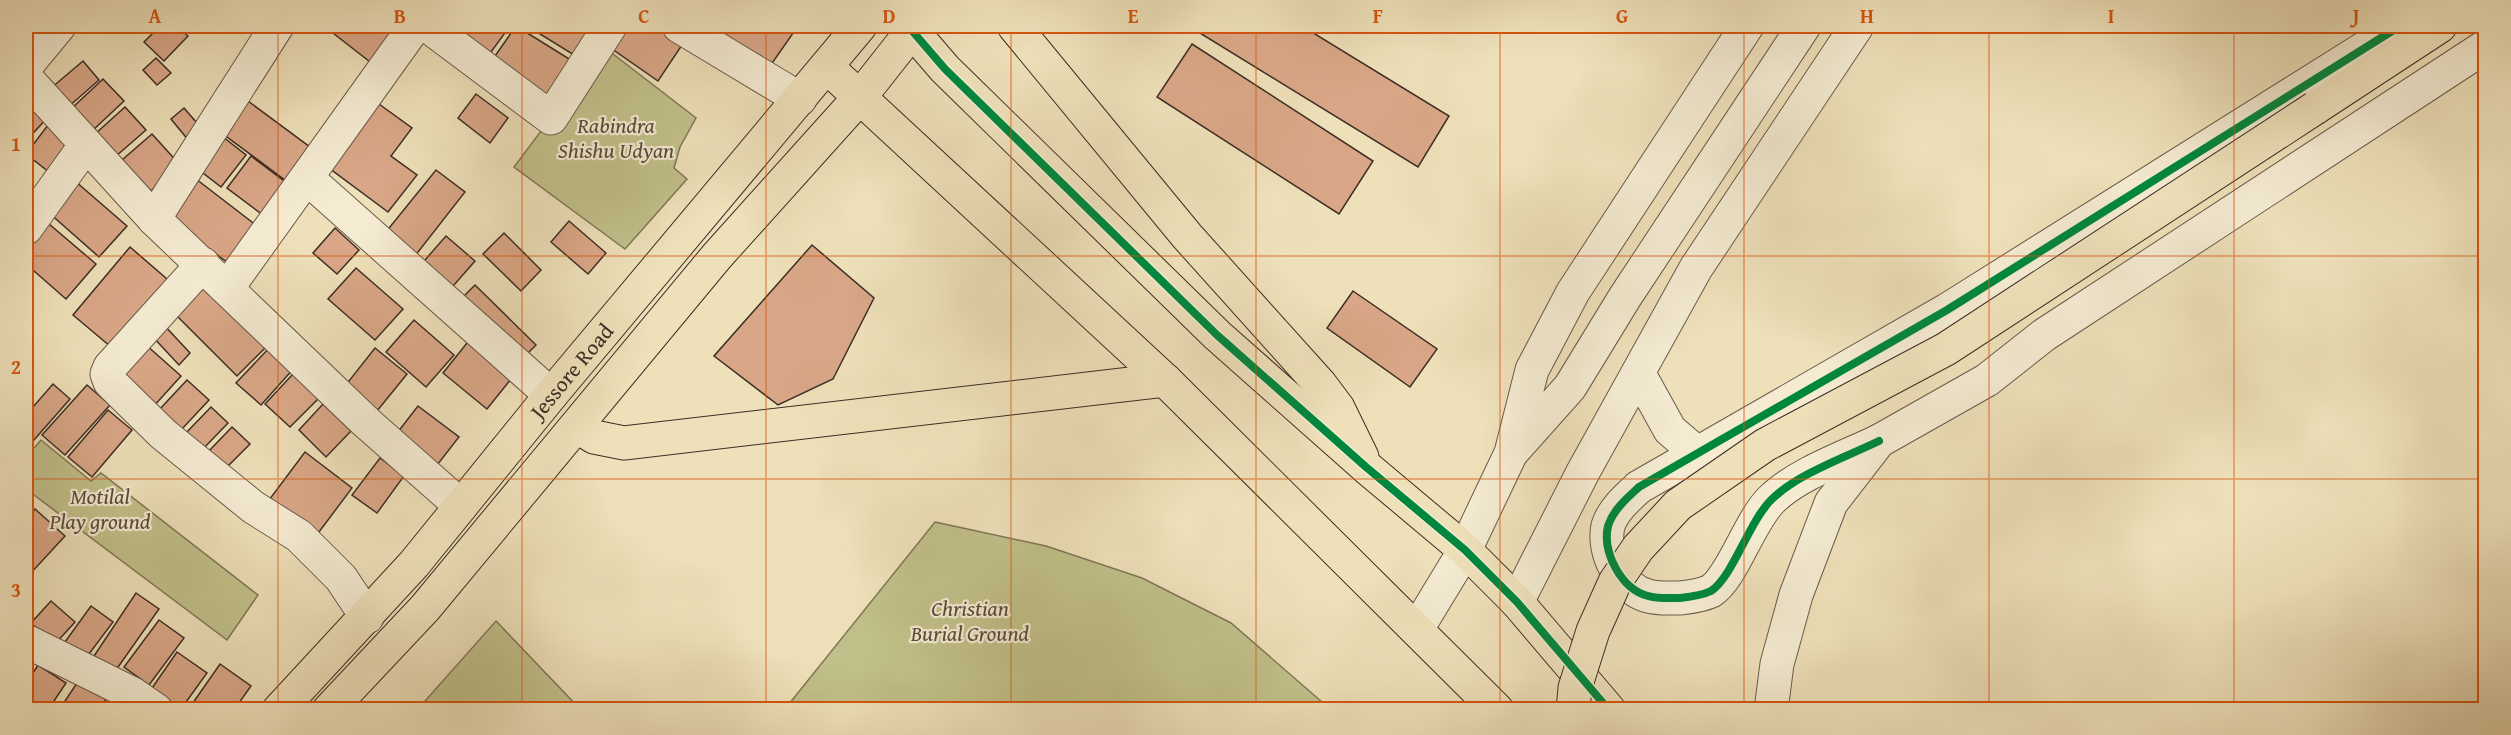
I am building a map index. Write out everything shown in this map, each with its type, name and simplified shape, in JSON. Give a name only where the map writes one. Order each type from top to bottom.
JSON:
[{"type":"main road","name":"Jessore Road","points":[[279,710],[367,617],[860,26]]},
{"type":"main road","points":[[1014,26],[1187,236],[1320,384],[1338,408],[1353,435],[1365,467]]},
{"type":"main road","points":[[1573,710],[1575,688],[1593,631],[1615,582],[1638,548],[1678,505],[1764,445],[1946,349],[2440,26]]},
{"type":"main road","name":"Jessore Road","points":[[329,710],[425,608],[717,256],[860,97],[912,27]]},
{"type":"main road","points":[[912,27],[945,69],[1217,335],[1365,467],[1465,550],[1516,602],[1609,710]]},
{"type":"main road","points":[[827,67],[1165,380],[1497,710]]},
{"type":"main road","points":[[577,426],[594,437],[624,443],[1165,380]]},
{"type":"street","points":[[26,66],[59,26]]},
{"type":"street","points":[[154,219],[277,26]]},
{"type":"street","points":[[228,287],[415,26]]},
{"type":"street","points":[[428,26],[550,118],[610,26]]},
{"type":"street","points":[[679,26],[800,99]]},
{"type":"street","points":[[1417,629],[1465,550],[1511,453],[1532,370],[1573,292],[1747,26]]},
{"type":"street","points":[[1511,453],[1570,387],[1625,297],[1804,26]]},
{"type":"street","points":[[1516,602],[1583,472],[1639,375],[1696,268],[1857,26]]},
{"type":"street","points":[[2400,26],[1947,310],[1639,487],[1621,502],[1609,525],[1607,543],[1612,560],[1627,584],[1646,596],[1687,598],[1711,591],[1725,577],[1746,535],[1772,499],[1791,484],[1880,441],[1987,380],[2044,335],[2486,46]]},
{"type":"street","points":[[26,78],[85,146],[154,219],[228,287],[367,423],[461,506]]},
{"type":"street","points":[[26,228],[85,146]]},
{"type":"street","points":[[307,178],[550,395]]},
{"type":"street","points":[[203,264],[110,367],[107,375],[110,382],[163,434],[253,507],[299,536],[341,578],[367,617]]},
{"type":"street","points":[[1639,375],[1670,430],[1697,453]]},
{"type":"street","points":[[1771,710],[1777,664],[1796,595],[1818,535],[1831,503],[1880,441]]},
{"type":"street","points":[[26,641],[133,694],[156,710]]},
{"type":"green space","name":"Rabindra Shishu Udyan","points":[[604,47],[696,118],[680,147],[674,168],[687,179],[625,249],[514,167]]},
{"type":"green space","name":"Motilal Play ground","points":[[41,440],[91,481],[101,473],[258,595],[227,640],[26,489],[26,453],[28,455]]},
{"type":"green space","name":"Christian Burial Ground","points":[[935,522],[1046,546],[1142,578],[1231,623],[1330,709],[785,709]]},
{"type":"green space","points":[[496,621],[580,709],[418,709]]},
{"type":"building","points":[[160,26],[176,26],[188,36],[164,61],[144,42]]},
{"type":"building","points":[[324,26],[391,26],[400,33],[374,65]]},
{"type":"building","points":[[438,26],[510,26],[483,63]]},
{"type":"building","points":[[516,26],[579,65],[550,107],[488,66]]},
{"type":"building","points":[[527,26],[593,26],[574,55]]},
{"type":"building","points":[[617,26],[667,26],[686,39],[658,81],[605,44]]},
{"type":"building","points":[[713,26],[798,26],[768,69],[710,30]]},
{"type":"building","points":[[1198,26],[1302,26],[1449,116],[1418,167],[1195,30]]},
{"type":"building","points":[[1192,44],[1373,161],[1339,214],[1157,97]]},
{"type":"building","points":[[156,58],[171,73],[157,85],[143,70]]},
{"type":"building","points":[[83,61],[99,80],[67,108],[50,89]]},
{"type":"building","points":[[103,79],[124,101],[92,131],[71,109]]},
{"type":"building","points":[[476,94],[508,118],[490,143],[458,118]]},
{"type":"building","points":[[26,95],[48,117],[26,141]]},
{"type":"building","points":[[248,101],[314,150],[289,183],[223,134]]},
{"type":"building","points":[[379,104],[412,128],[391,156],[417,175],[388,212],[329,168]]},
{"type":"building","points":[[125,107],[146,130],[115,157],[95,134]]},
{"type":"building","points":[[184,108],[203,130],[189,141],[171,119]]},
{"type":"building","points":[[48,125],[72,144],[49,172],[26,154]]},
{"type":"building","points":[[152,134],[180,165],[151,191],[122,160]]},
{"type":"building","points":[[223,137],[246,155],[221,187],[198,169]]},
{"type":"building","points":[[251,156],[296,190],[272,222],[227,188]]},
{"type":"building","points":[[436,170],[465,192],[411,261],[381,238]]},
{"type":"building","points":[[196,179],[265,232],[236,269],[167,217]]},
{"type":"building","points":[[75,181],[127,226],[99,257],[48,212]]},
{"type":"building","points":[[42,218],[96,264],[66,299],[26,264],[26,238]]},
{"type":"building","points":[[569,221],[606,253],[588,274],[551,242]]},
{"type":"building","points":[[335,228],[359,250],[337,274],[313,253]]},
{"type":"building","points":[[504,233],[541,270],[521,291],[483,254]]},
{"type":"building","points":[[446,236],[475,261],[447,293],[418,268]]},
{"type":"building","points":[[812,245],[874,298],[833,379],[778,405],[714,356]]},
{"type":"building","points":[[130,247],[174,285],[117,352],[73,315]]},
{"type":"building","points":[[356,268],[403,309],[375,340],[328,299]]},
{"type":"building","points":[[205,279],[269,344],[237,376],[172,311]]},
{"type":"building","points":[[475,285],[536,345],[520,361],[459,301]]},
{"type":"building","points":[[1353,291],[1437,349],[1410,387],[1327,328]]},
{"type":"building","points":[[414,320],[454,355],[426,387],[386,352]]},
{"type":"building","points":[[164,325],[190,353],[179,365],[152,336]]},
{"type":"building","points":[[471,338],[515,374],[487,409],[443,373]]},
{"type":"building","points":[[145,344],[181,376],[153,407],[117,374]]},
{"type":"building","points":[[271,346],[295,367],[261,405],[236,383]]},
{"type":"building","points":[[375,348],[407,374],[377,411],[345,386]]},
{"type":"building","points":[[293,374],[319,398],[290,427],[265,404]]},
{"type":"building","points":[[187,380],[209,400],[181,430],[159,410]]},
{"type":"building","points":[[53,384],[70,399],[26,449],[26,415]]},
{"type":"building","points":[[87,385],[110,405],[65,455],[42,435]]},
{"type":"building","points":[[323,404],[351,431],[326,457],[299,430]]},
{"type":"building","points":[[418,406],[459,437],[434,469],[394,437]]},
{"type":"building","points":[[211,407],[228,423],[202,450],[185,434]]},
{"type":"building","points":[[108,410],[132,430],[92,477],[68,457]]},
{"type":"building","points":[[232,427],[250,444],[225,469],[207,453]]},
{"type":"building","points":[[305,452],[352,488],[316,536],[269,500]]},
{"type":"building","points":[[380,458],[404,476],[377,513],[352,495]]},
{"type":"building","points":[[35,509],[65,536],[30,574],[26,570],[26,520]]},
{"type":"building","points":[[136,593],[159,609],[116,670],[94,656]]},
{"type":"building","points":[[51,601],[75,622],[55,644],[31,623]]},
{"type":"building","points":[[91,606],[113,622],[83,662],[62,646]]},
{"type":"building","points":[[159,620],[184,638],[149,685],[124,667]]},
{"type":"building","points":[[177,652],[207,673],[181,709],[152,688]]},
{"type":"building","points":[[220,664],[251,686],[234,710],[188,710]]},
{"type":"building","points":[[38,665],[66,683],[48,710],[26,710],[26,684]]},
{"type":"building","points":[[79,680],[106,699],[99,710],[59,710]]},
{"type":"cycle path","points":[[908,26],[945,69],[1217,335],[1366,467],[1465,550],[1517,602],[1609,710]]},
{"type":"cycle path","points":[[1879,441],[1808,474],[1771,500],[1755,522],[1726,574],[1711,591],[1680,598],[1652,597],[1630,586],[1622,578],[1611,558],[1607,536],[1610,520],[1625,500],[1639,487],[1947,310],[2400,26]]}]
